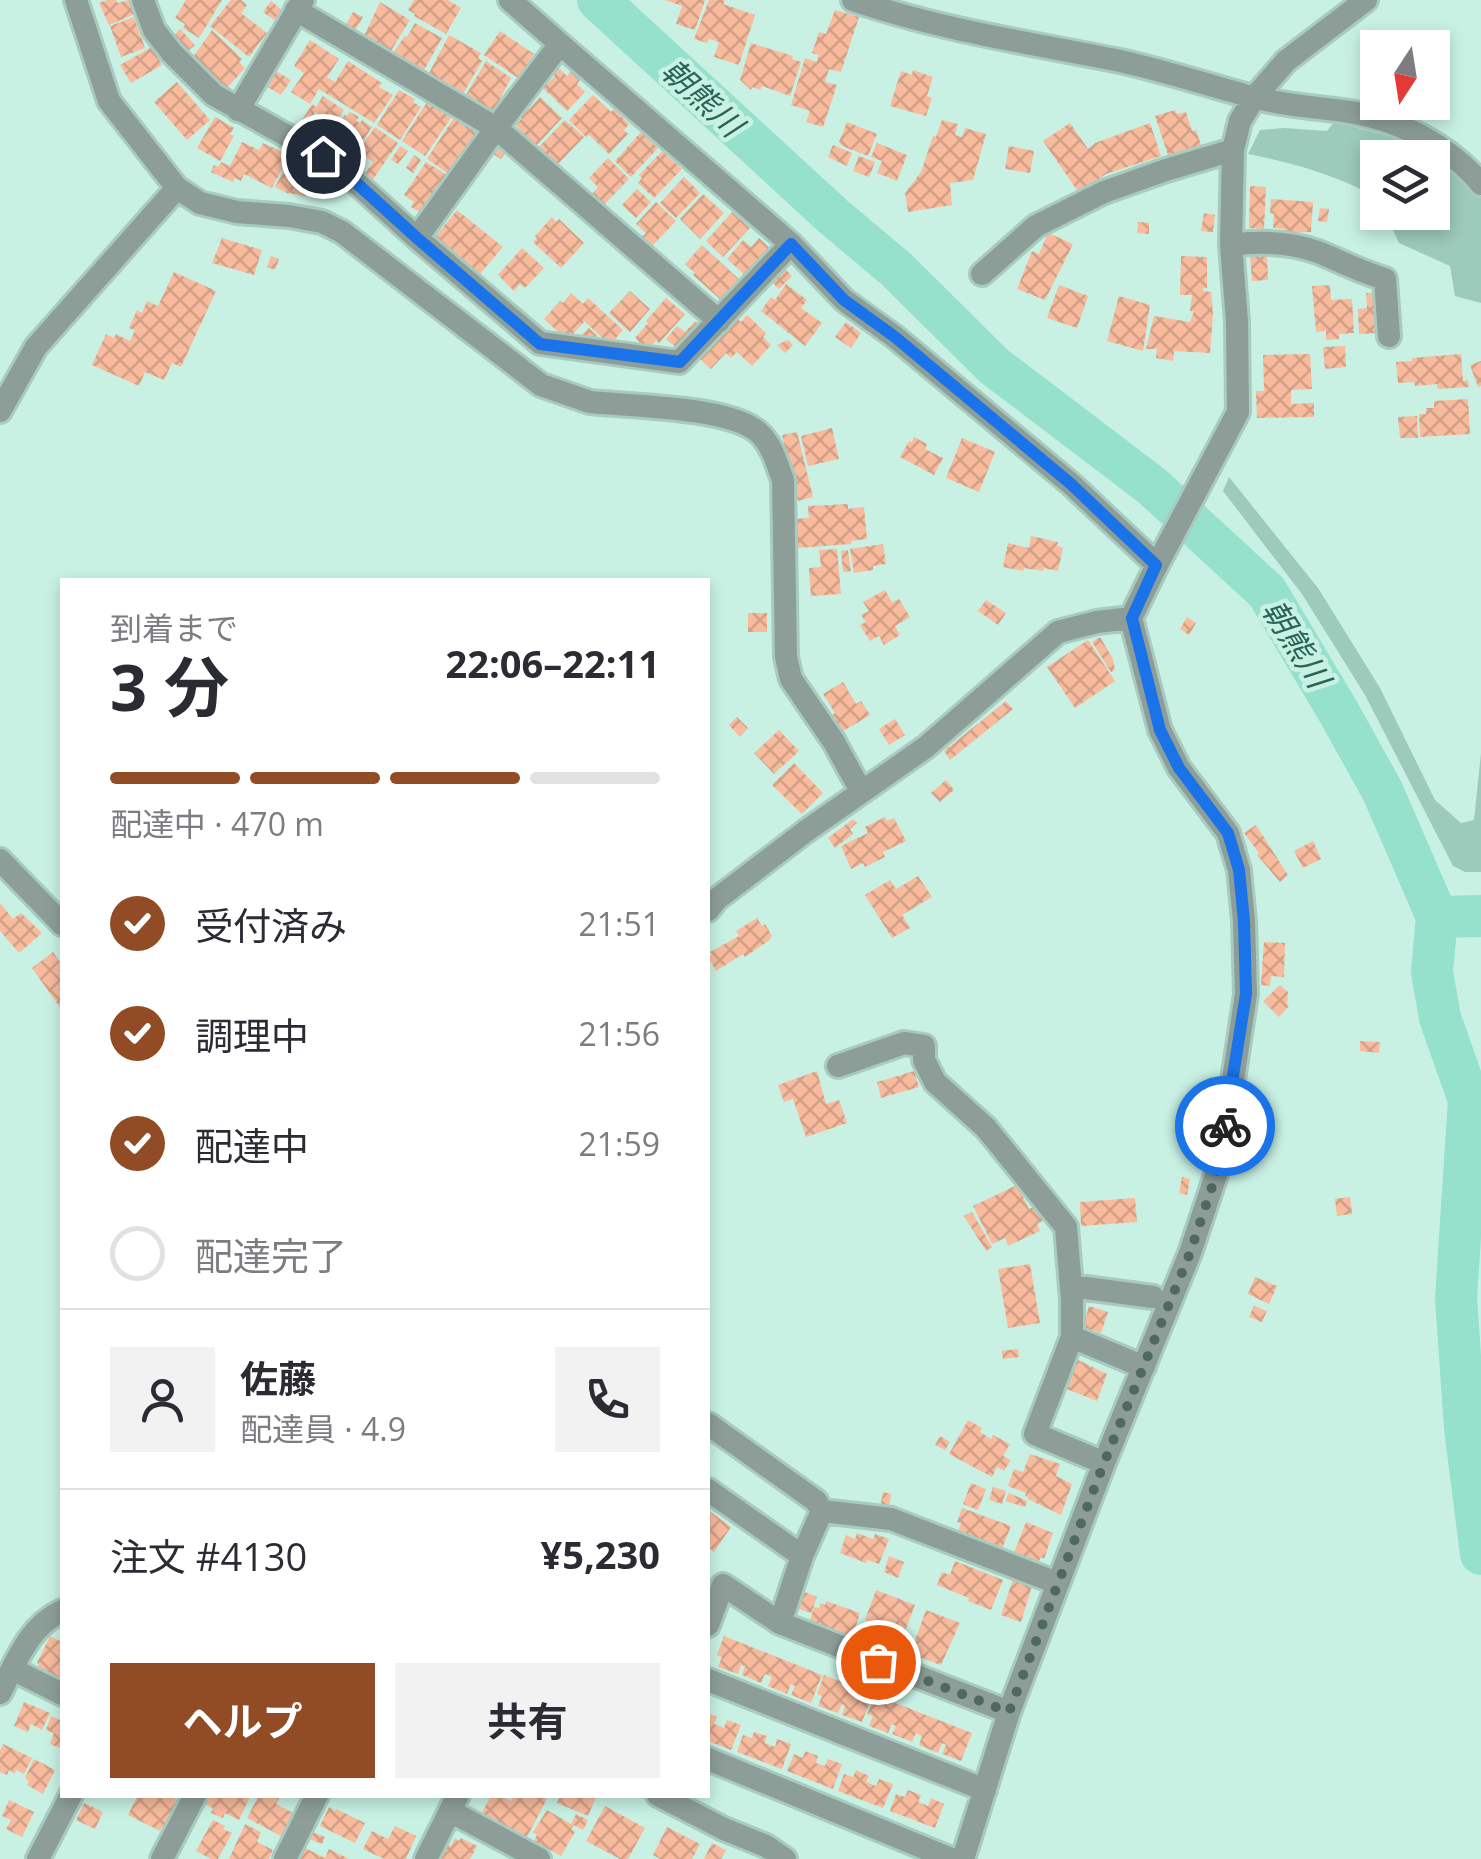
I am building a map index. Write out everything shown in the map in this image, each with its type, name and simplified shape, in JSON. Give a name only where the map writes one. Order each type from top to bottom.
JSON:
[{"type":"street","points":[[76,0],[109,101],[177,188],[200,204],[322,222],[342,232],[541,384],[590,402],[720,414],[741,420],[760,434],[774,454],[783,480],[786,657],[791,679],[862,790]]},
{"type":"street","points":[[144,0],[154,30],[214,95],[323,156],[540,344],[680,362],[791,244]]},
{"type":"street","points":[[510,0],[791,244],[844,300],[895,337],[1071,484],[1156,565]]},
{"type":"street","points":[[854,0],[953,30],[1121,62],[1301,108],[1351,112],[1394,123],[1439,146],[1481,184]]},
{"type":"street","points":[[963,1859],[1009,1712],[1190,1253],[1217,1172],[1243,1011],[1246,962],[1239,870],[1228,833],[1179,768],[1160,730],[1132,618],[1238,412],[1231,245],[1233,150],[1240,122],[1254,98],[1286,61],[1366,0]]},
{"type":"street","points":[[238,110],[299,5],[496,128],[719,321]]},
{"type":"street","points":[[404,278],[422,242],[496,128],[560,44]]},
{"type":"street","points":[[982,274],[1036,226],[1104,192],[1233,150]]},
{"type":"street","points":[[0,411],[36,347],[177,188]]},
{"type":"street","points":[[1231,245],[1258,241],[1314,251],[1384,279],[1389,336]]},
{"type":"street","points":[[710,908],[862,790],[926,747],[1058,632],[1132,618]]},
{"type":"street","points":[[0,860],[60,922]]},
{"type":"street","points":[[838,1066],[904,1043],[924,1046],[924,1060],[935,1082],[986,1128],[1066,1226],[1072,1337],[1034,1434],[1104,1463]]},
{"type":"street","points":[[1071,1286],[1153,1297]]},
{"type":"street","points":[[1072,1337],[1144,1367]]},
{"type":"street","points":[[710,1427],[816,1501],[822,1511]]},
{"type":"street","points":[[710,1491],[802,1556]]},
{"type":"street","points":[[822,1511],[891,1519],[1057,1583]]},
{"type":"street","points":[[780,1623],[822,1511]]},
{"type":"street","points":[[710,1612],[715,1579],[780,1623],[1009,1712]]},
{"type":"street","points":[[0,1693],[19,1652],[49,1617],[60,1612]]},
{"type":"street","points":[[12,1668],[60,1693]]},
{"type":"street","points":[[710,1681],[985,1790]]},
{"type":"street","points":[[710,1760],[952,1859]]},
{"type":"street","points":[[38,1859],[68,1798]]},
{"type":"street","points":[[162,1859],[193,1798]]},
{"type":"street","points":[[285,1859],[316,1798]]},
{"type":"street","points":[[664,1798],[766,1846],[785,1859]]},
{"type":"street","points":[[426,1859],[454,1803],[539,1859]]},
{"type":"green space","points":[[1334,122],[1404,140],[1360,140],[1360,189],[1314,171],[1248,154],[1260,130],[1327,131]]},
{"type":"green space","points":[[1450,169],[1466,178],[1481,197],[1481,303],[1455,296],[1450,266],[1399,243],[1393,230],[1450,230]]},
{"type":"green space","points":[[1229,477],[1318,588],[1380,688],[1435,800],[1461,823],[1474,820],[1481,753],[1481,872],[1465,872],[1453,866],[1365,695],[1302,594],[1223,491]]},
{"type":"building","points":[[129,0],[135,14],[109,25],[99,3]]},
{"type":"building","points":[[186,0],[222,0],[199,38],[175,18]]},
{"type":"building","points":[[231,0],[247,5],[241,13],[267,33],[249,57],[210,26]]},
{"type":"building","points":[[414,0],[448,0],[461,8],[446,34],[408,10]]},
{"type":"building","points":[[665,0],[705,0],[695,30],[676,24],[682,6]]},
{"type":"building","points":[[709,0],[725,0],[723,4],[755,15],[739,65],[714,57],[719,42],[694,39]]},
{"type":"building","points":[[271,1],[282,10],[274,20],[263,12]]},
{"type":"building","points":[[380,2],[410,20],[389,54],[363,38]]},
{"type":"building","points":[[835,10],[859,17],[841,72],[829,69],[825,82],[837,85],[823,127],[806,122],[810,111],[791,105],[805,58],[817,62],[819,55],[812,53],[819,32],[826,34]]},
{"type":"building","points":[[353,12],[363,17],[353,34],[344,28]]},
{"type":"building","points":[[134,17],[145,48],[121,57],[110,26]]},
{"type":"building","points":[[415,23],[442,38],[423,72],[392,54]]},
{"type":"building","points":[[180,29],[195,45],[188,51],[173,36]]},
{"type":"building","points":[[212,30],[242,59],[239,62],[245,68],[227,88],[193,57]]},
{"type":"building","points":[[500,31],[534,54],[518,78],[484,55]]},
{"type":"building","points":[[449,35],[481,53],[478,58],[482,61],[463,94],[438,83],[440,79],[429,73]]},
{"type":"building","points":[[310,40],[339,59],[327,77],[335,82],[348,61],[393,95],[374,123],[319,89],[310,104],[291,92],[304,73],[294,66]]},
{"type":"building","points":[[751,43],[801,62],[790,96],[762,86],[760,90],[751,90],[740,80]]},
{"type":"building","points":[[152,47],[162,65],[131,83],[120,65]]},
{"type":"building","points":[[486,61],[511,78],[494,111],[466,95]]},
{"type":"building","points":[[558,67],[567,76],[571,71],[585,92],[567,111],[543,88]]},
{"type":"building","points":[[913,70],[933,77],[926,116],[890,106],[901,71],[912,75]]},
{"type":"building","points":[[276,71],[291,80],[281,95],[266,86]]},
{"type":"building","points":[[177,82],[210,120],[187,140],[154,102]]},
{"type":"building","points":[[399,90],[421,107],[400,140],[377,125]]},
{"type":"building","points":[[593,95],[629,124],[624,130],[628,134],[609,154],[569,120]]},
{"type":"building","points":[[323,96],[344,110],[323,143],[308,133],[320,115],[315,112],[309,122],[303,119],[312,104],[316,107]]},
{"type":"building","points":[[540,97],[562,118],[535,147],[518,132],[516,125],[522,118],[518,114],[524,108],[527,111]]},
{"type":"building","points":[[427,102],[453,115],[425,156],[402,141]]},
{"type":"building","points":[[1175,110],[1177,114],[1186,112],[1201,145],[1168,155],[1155,116]]},
{"type":"building","points":[[350,112],[359,117],[356,121],[362,120],[372,127],[350,160],[330,147],[333,142],[329,140]]},
{"type":"building","points":[[455,116],[478,131],[449,174],[427,159]]},
{"type":"building","points":[[215,117],[234,128],[230,134],[234,136],[220,161],[197,148]]},
{"type":"building","points":[[565,120],[584,137],[556,166],[537,149]]},
{"type":"building","points":[[942,120],[958,124],[955,135],[962,137],[965,128],[986,134],[973,180],[950,183],[952,205],[908,212],[905,193],[921,172]]},
{"type":"building","points":[[847,122],[877,134],[868,156],[839,142]]},
{"type":"building","points":[[1070,123],[1088,149],[1150,123],[1161,156],[1106,174],[1079,193],[1043,141]]},
{"type":"building","points":[[375,127],[398,143],[372,181],[364,175],[373,162],[358,151]]},
{"type":"building","points":[[641,132],[658,148],[631,177],[615,161]]},
{"type":"building","points":[[242,142],[259,150],[263,143],[289,155],[272,188],[244,174],[241,181],[235,178],[233,182],[211,172],[221,162],[230,166]]},
{"type":"building","points":[[877,143],[907,155],[897,181],[877,173],[882,161],[871,157]]},
{"type":"building","points":[[833,145],[852,153],[847,166],[828,157]]},
{"type":"building","points":[[400,146],[408,151],[398,164],[391,160]]},
{"type":"building","points":[[497,146],[506,152],[501,159],[493,154]]},
{"type":"building","points":[[1009,146],[1034,151],[1030,173],[1005,169]]},
{"type":"building","points":[[662,151],[682,169],[654,198],[638,183],[642,178],[639,175]]},
{"type":"building","points":[[414,155],[421,160],[413,173],[406,168]]},
{"type":"building","points":[[859,156],[875,162],[869,177],[853,171]]},
{"type":"building","points":[[608,158],[629,179],[603,206],[591,195],[598,187],[589,178]]},
{"type":"building","points":[[289,160],[324,177],[314,197],[275,187]]},
{"type":"building","points":[[426,162],[447,175],[420,212],[411,207],[414,202],[404,195]]},
{"type":"building","points":[[684,177],[700,193],[676,218],[660,203]]},
{"type":"building","points":[[1250,186],[1266,187],[1264,229],[1249,228]]},
{"type":"building","points":[[637,189],[651,202],[636,218],[622,205]]},
{"type":"building","points":[[703,194],[724,213],[700,239],[680,219]]},
{"type":"building","points":[[1271,199],[1313,202],[1311,232],[1284,233],[1285,229],[1273,228]]},
{"type":"building","points":[[656,202],[676,221],[652,246],[636,224]]},
{"type":"building","points":[[1320,208],[1329,209],[1327,222],[1318,221]]},
{"type":"building","points":[[457,210],[503,247],[480,274],[435,237]]},
{"type":"building","points":[[732,212],[750,228],[723,257],[706,241]]},
{"type":"building","points":[[1204,213],[1215,215],[1213,232],[1201,231]]},
{"type":"building","points":[[552,217],[584,243],[561,268],[533,242]]},
{"type":"building","points":[[1138,222],[1149,223],[1149,234],[1137,233]]},
{"type":"building","points":[[1048,233],[1073,244],[1045,300],[1017,289],[1032,251],[1039,254]]},
{"type":"building","points":[[222,238],[262,250],[254,275],[212,263]]},
{"type":"building","points":[[759,238],[773,251],[748,278],[727,259],[743,240],[751,247]]},
{"type":"building","points":[[702,245],[742,282],[722,301],[685,264]]},
{"type":"building","points":[[522,248],[544,268],[525,288],[520,284],[514,291],[498,275]]},
{"type":"building","points":[[1267,255],[1268,280],[1252,281],[1250,256]]},
{"type":"building","points":[[271,256],[279,259],[275,270],[267,267]]},
{"type":"building","points":[[1181,256],[1207,257],[1207,288],[1203,291],[1211,292],[1213,314],[1210,353],[1174,351],[1173,361],[1156,358],[1157,349],[1146,349],[1154,316],[1190,322],[1194,311],[1190,311],[1192,295],[1180,295]]},
{"type":"building","points":[[785,269],[792,276],[779,289],[772,282]]},
{"type":"building","points":[[174,272],[216,291],[181,367],[172,363],[164,380],[145,372],[139,386],[92,365],[106,334],[130,341],[135,330],[129,328],[137,310],[142,313],[147,301],[158,306]]},
{"type":"building","points":[[786,284],[807,300],[801,308],[822,323],[805,346],[761,311]]},
{"type":"building","points":[[1059,285],[1088,296],[1077,328],[1047,318]]},
{"type":"building","points":[[1330,285],[1331,300],[1352,299],[1354,333],[1326,340],[1326,331],[1316,332],[1312,286]]},
{"type":"building","points":[[630,291],[650,309],[630,332],[609,313]]},
{"type":"building","points":[[571,293],[583,304],[588,298],[623,330],[610,345],[583,320],[567,340],[544,319]]},
{"type":"building","points":[[1366,293],[1375,293],[1377,333],[1359,334],[1358,309],[1367,308]]},
{"type":"building","points":[[1119,296],[1150,305],[1143,351],[1107,341]]},
{"type":"building","points":[[666,298],[685,314],[648,350],[635,338]]},
{"type":"building","points":[[747,315],[766,333],[763,337],[771,345],[752,366],[737,352],[731,358],[726,353],[711,369],[699,358],[736,317],[741,322]]},
{"type":"building","points":[[695,321],[699,325],[678,349],[666,339],[677,326],[685,332]]},
{"type":"building","points":[[846,322],[861,333],[851,348],[835,337]]},
{"type":"building","points":[[589,328],[597,336],[589,344],[581,335]]},
{"type":"building","points":[[788,340],[793,345],[785,353],[777,345]]},
{"type":"building","points":[[1345,346],[1346,367],[1325,369],[1323,347]]},
{"type":"building","points":[[1310,354],[1312,389],[1291,390],[1291,404],[1314,403],[1314,417],[1257,418],[1256,391],[1264,391],[1263,355]]},
{"type":"building","points":[[1461,354],[1463,381],[1468,380],[1469,387],[1438,389],[1437,384],[1398,383],[1396,362]]},
{"type":"building","points":[[1481,361],[1481,386],[1478,387],[1470,365]]},
{"type":"building","points":[[1468,399],[1470,434],[1420,437],[1419,414],[1434,408],[1434,401]]},
{"type":"building","points":[[1417,416],[1418,438],[1400,438],[1398,417]]},
{"type":"building","points":[[832,428],[839,459],[808,466],[801,436]]},
{"type":"building","points":[[797,432],[813,497],[798,501],[782,435]]},
{"type":"building","points":[[914,437],[927,444],[925,449],[943,458],[934,475],[900,457]]},
{"type":"building","points":[[962,438],[995,452],[979,492],[946,478]]},
{"type":"building","points":[[848,504],[848,509],[864,507],[867,539],[798,548],[796,519],[809,518],[808,506]]},
{"type":"building","points":[[1031,536],[1058,542],[1057,546],[1063,548],[1058,571],[1003,567],[1008,543],[1029,548]]},
{"type":"building","points":[[883,544],[886,564],[854,573],[850,549]]},
{"type":"building","points":[[837,549],[841,594],[811,596],[809,568],[821,567],[819,550]]},
{"type":"building","points":[[848,550],[851,571],[843,572],[841,551]]},
{"type":"building","points":[[885,590],[892,602],[899,599],[910,617],[895,626],[900,635],[884,645],[879,636],[870,641],[860,625],[866,622],[861,615],[869,611],[863,602]]},
{"type":"building","points":[[986,600],[1006,613],[998,625],[978,611]]},
{"type":"building","points":[[748,613],[767,613],[767,632],[748,632]]},
{"type":"building","points":[[1187,617],[1196,623],[1189,635],[1180,629]]},
{"type":"building","points":[[1100,637],[1113,659],[1115,670],[1111,672],[1092,642]]},
{"type":"building","points":[[1088,640],[1115,681],[1075,708],[1047,667]]},
{"type":"building","points":[[843,682],[856,704],[861,701],[870,715],[840,733],[829,717],[835,713],[823,694]]},
{"type":"building","points":[[1006,701],[1013,709],[950,760],[944,751]]},
{"type":"building","points":[[737,717],[748,728],[740,737],[729,725]]},
{"type":"building","points":[[895,719],[905,735],[889,745],[879,729]]},
{"type":"building","points":[[779,730],[799,751],[774,774],[754,753]]},
{"type":"building","points":[[794,763],[823,793],[802,814],[772,785]]},
{"type":"building","points":[[946,780],[954,790],[940,802],[931,793]]},
{"type":"building","points":[[885,817],[887,821],[894,818],[906,841],[883,852],[885,857],[851,869],[841,846],[868,833],[865,827]]},
{"type":"building","points":[[853,819],[857,823],[850,829],[853,834],[835,848],[828,838]]},
{"type":"building","points":[[1256,825],[1288,875],[1280,882],[1244,833]]},
{"type":"building","points":[[1313,841],[1321,859],[1303,868],[1294,851]]},
{"type":"building","points":[[918,876],[932,897],[902,915],[910,928],[892,938],[865,895],[890,880],[896,889]]},
{"type":"building","points":[[0,903],[13,919],[21,913],[42,933],[19,953],[0,931]]},
{"type":"building","points":[[757,918],[772,936],[745,957],[743,954],[716,971],[710,952],[739,936],[736,931]]},
{"type":"building","points":[[1264,942],[1285,943],[1284,977],[1271,976],[1270,986],[1261,985]]},
{"type":"building","points":[[53,952],[60,962],[60,1007],[32,968]]},
{"type":"building","points":[[1280,985],[1288,992],[1289,1006],[1279,1017],[1263,1001]]},
{"type":"building","points":[[1360,1041],[1380,1042],[1379,1053],[1360,1051]]},
{"type":"building","points":[[817,1071],[826,1104],[839,1100],[847,1123],[806,1137],[793,1099],[784,1102],[778,1085]]},
{"type":"building","points":[[914,1071],[919,1087],[881,1098],[877,1082]]},
{"type":"building","points":[[1244,1103],[1260,1104],[1258,1126],[1242,1125]]},
{"type":"building","points":[[1182,1177],[1190,1179],[1187,1195],[1179,1193]]},
{"type":"building","points":[[1017,1185],[1029,1209],[1036,1206],[1044,1220],[1037,1224],[1040,1231],[1008,1246],[1005,1238],[992,1244],[973,1206]]},
{"type":"building","points":[[1350,1197],[1352,1214],[1337,1216],[1335,1199]]},
{"type":"building","points":[[1135,1198],[1137,1222],[1081,1226],[1080,1202]]},
{"type":"building","points":[[972,1212],[992,1247],[986,1251],[964,1216]]},
{"type":"building","points":[[1030,1264],[1040,1323],[1008,1328],[998,1269]]},
{"type":"building","points":[[1255,1277],[1277,1286],[1269,1304],[1248,1294]]},
{"type":"building","points":[[1089,1306],[1108,1312],[1101,1333],[1083,1327]]},
{"type":"building","points":[[1254,1306],[1267,1311],[1262,1322],[1249,1317]]},
{"type":"building","points":[[1018,1349],[1019,1357],[1003,1359],[1002,1351]]},
{"type":"building","points":[[1076,1359],[1107,1374],[1097,1401],[1064,1388]]},
{"type":"building","points":[[968,1420],[991,1439],[993,1435],[1010,1444],[1003,1456],[1011,1460],[1004,1471],[997,1467],[992,1477],[949,1454]]},
{"type":"building","points":[[940,1436],[950,1442],[945,1450],[935,1445]]},
{"type":"building","points":[[1030,1454],[1060,1464],[1056,1476],[1072,1484],[1061,1515],[1008,1486],[1014,1469],[1023,1472]]},
{"type":"building","points":[[971,1483],[986,1489],[978,1510],[963,1504]]},
{"type":"building","points":[[993,1487],[1006,1491],[1002,1504],[989,1500]]},
{"type":"building","points":[[883,1492],[891,1494],[889,1509],[880,1508]]},
{"type":"building","points":[[1009,1493],[1027,1501],[1025,1507],[1005,1501]]},
{"type":"building","points":[[962,1508],[1011,1526],[1002,1549],[958,1533]]},
{"type":"building","points":[[710,1511],[731,1527],[714,1552],[710,1549]]},
{"type":"building","points":[[1026,1522],[1053,1533],[1044,1559],[1014,1553]]},
{"type":"building","points":[[857,1533],[889,1539],[879,1564],[840,1553],[846,1535],[855,1539]]},
{"type":"building","points":[[889,1556],[904,1562],[898,1578],[884,1572]]},
{"type":"building","points":[[955,1561],[1003,1580],[991,1610],[937,1585],[942,1572],[950,1575]]},
{"type":"building","points":[[1013,1579],[1032,1586],[1021,1622],[1001,1615]]},
{"type":"building","points":[[800,1590],[817,1597],[811,1613],[794,1607]]},
{"type":"building","points":[[876,1590],[915,1605],[904,1634],[865,1620]]},
{"type":"building","points":[[826,1601],[860,1613],[852,1638],[809,1623],[814,1607],[825,1605]]},
{"type":"building","points":[[926,1610],[960,1623],[941,1665],[910,1654]]},
{"type":"building","points":[[50,1636],[60,1641],[60,1680],[37,1668]]},
{"type":"building","points":[[724,1636],[822,1675],[811,1703],[791,1695],[795,1686],[791,1684],[787,1694],[768,1686],[772,1677],[765,1674],[761,1683],[742,1675],[745,1666],[741,1665],[738,1674],[718,1667],[722,1657],[717,1655]]},
{"type":"building","points":[[824,1675],[873,1694],[862,1722],[842,1715],[842,1704],[838,1713],[818,1706],[822,1696],[817,1694]]},
{"type":"building","points":[[875,1695],[972,1733],[961,1761],[942,1754],[946,1745],[942,1743],[938,1753],[919,1745],[922,1736],[916,1733],[912,1742],[892,1734],[896,1726],[892,1724],[888,1733],[869,1726],[873,1716],[867,1714]]},
{"type":"building","points":[[24,1702],[50,1713],[42,1730],[31,1724],[28,1732],[14,1726]]},
{"type":"building","points":[[710,1714],[717,1717],[714,1724],[724,1728],[727,1720],[741,1725],[731,1750],[710,1742]]},
{"type":"building","points":[[51,1716],[60,1720],[60,1748],[50,1744],[54,1733],[46,1730]]},
{"type":"building","points":[[754,1732],[767,1736],[765,1743],[775,1747],[777,1739],[791,1744],[782,1769],[737,1752],[743,1735],[752,1738]]},
{"type":"building","points":[[3,1744],[32,1758],[24,1774],[16,1770],[9,1770],[7,1775],[0,1772]]},
{"type":"building","points":[[805,1751],[818,1756],[816,1763],[825,1766],[828,1759],[842,1764],[833,1789],[787,1771],[794,1754],[803,1758]]},
{"type":"building","points":[[34,1759],[55,1770],[43,1794],[27,1785],[29,1781],[25,1778]]},
{"type":"building","points":[[856,1770],[869,1776],[866,1782],[876,1786],[879,1779],[893,1784],[883,1808],[838,1791],[844,1774],[853,1777]]},
{"type":"building","points":[[908,1790],[921,1795],[918,1802],[928,1806],[931,1798],[944,1804],[935,1828],[890,1811],[896,1794],[905,1797]]},
{"type":"building","points":[[136,1798],[178,1800],[160,1831],[128,1815]]},
{"type":"building","points":[[208,1798],[250,1798],[239,1820],[225,1813],[223,1818],[211,1813],[213,1808],[205,1804]]},
{"type":"building","points":[[257,1798],[279,1798],[276,1804],[295,1814],[283,1837],[247,1818]]},
{"type":"building","points":[[490,1798],[547,1799],[527,1837],[482,1813]]},
{"type":"building","points":[[559,1798],[596,1798],[588,1816],[557,1803]]},
{"type":"building","points":[[9,1800],[34,1812],[22,1837],[6,1829],[11,1820],[2,1816]]},
{"type":"building","points":[[84,1803],[103,1812],[95,1829],[76,1820]]},
{"type":"building","points":[[605,1806],[645,1828],[628,1859],[620,1859],[586,1841]]},
{"type":"building","points":[[329,1807],[365,1823],[355,1843],[320,1826]]},
{"type":"building","points":[[547,1810],[571,1824],[576,1814],[588,1820],[583,1830],[574,1825],[571,1829],[575,1832],[561,1856],[534,1841],[537,1835],[533,1832]]},
{"type":"building","points":[[213,1820],[232,1833],[218,1859],[196,1851]]},
{"type":"building","points":[[245,1824],[261,1832],[257,1842],[273,1850],[269,1859],[229,1859]]},
{"type":"building","points":[[395,1826],[416,1836],[406,1859],[384,1859],[363,1849],[372,1831],[388,1839]]},
{"type":"building","points":[[667,1827],[700,1844],[692,1859],[660,1859],[653,1855]]},
{"type":"building","points":[[310,1831],[325,1837],[322,1844],[307,1838]]},
{"type":"building","points":[[455,1838],[477,1846],[470,1859],[439,1859],[446,1844],[451,1846]]},
{"type":"building","points":[[712,1843],[726,1850],[721,1859],[704,1859]]},
{"type":"building","points":[[305,1848],[325,1858],[329,1849],[349,1859],[299,1859]]},
{"type":"waterway","name":"朝熊川","points":[[598,0],[896,269],[994,366],[1152,486],[1267,592],[1338,711],[1383,792],[1437,917],[1432,972],[1440,1018],[1469,1100],[1456,1298],[1465,1428],[1481,1554]]},
{"type":"waterway","points":[[1437,917],[1481,916]]},
{"type":"way so far","points":[[878,1662],[1009,1712],[1190,1253],[1217,1172],[1225,1126]]},
{"type":"route","points":[[323,156],[540,344],[680,362],[791,244],[844,300],[895,337],[1071,484],[1156,565],[1132,618],[1160,730],[1179,768],[1228,833],[1239,870],[1246,994],[1225,1126]]}]
